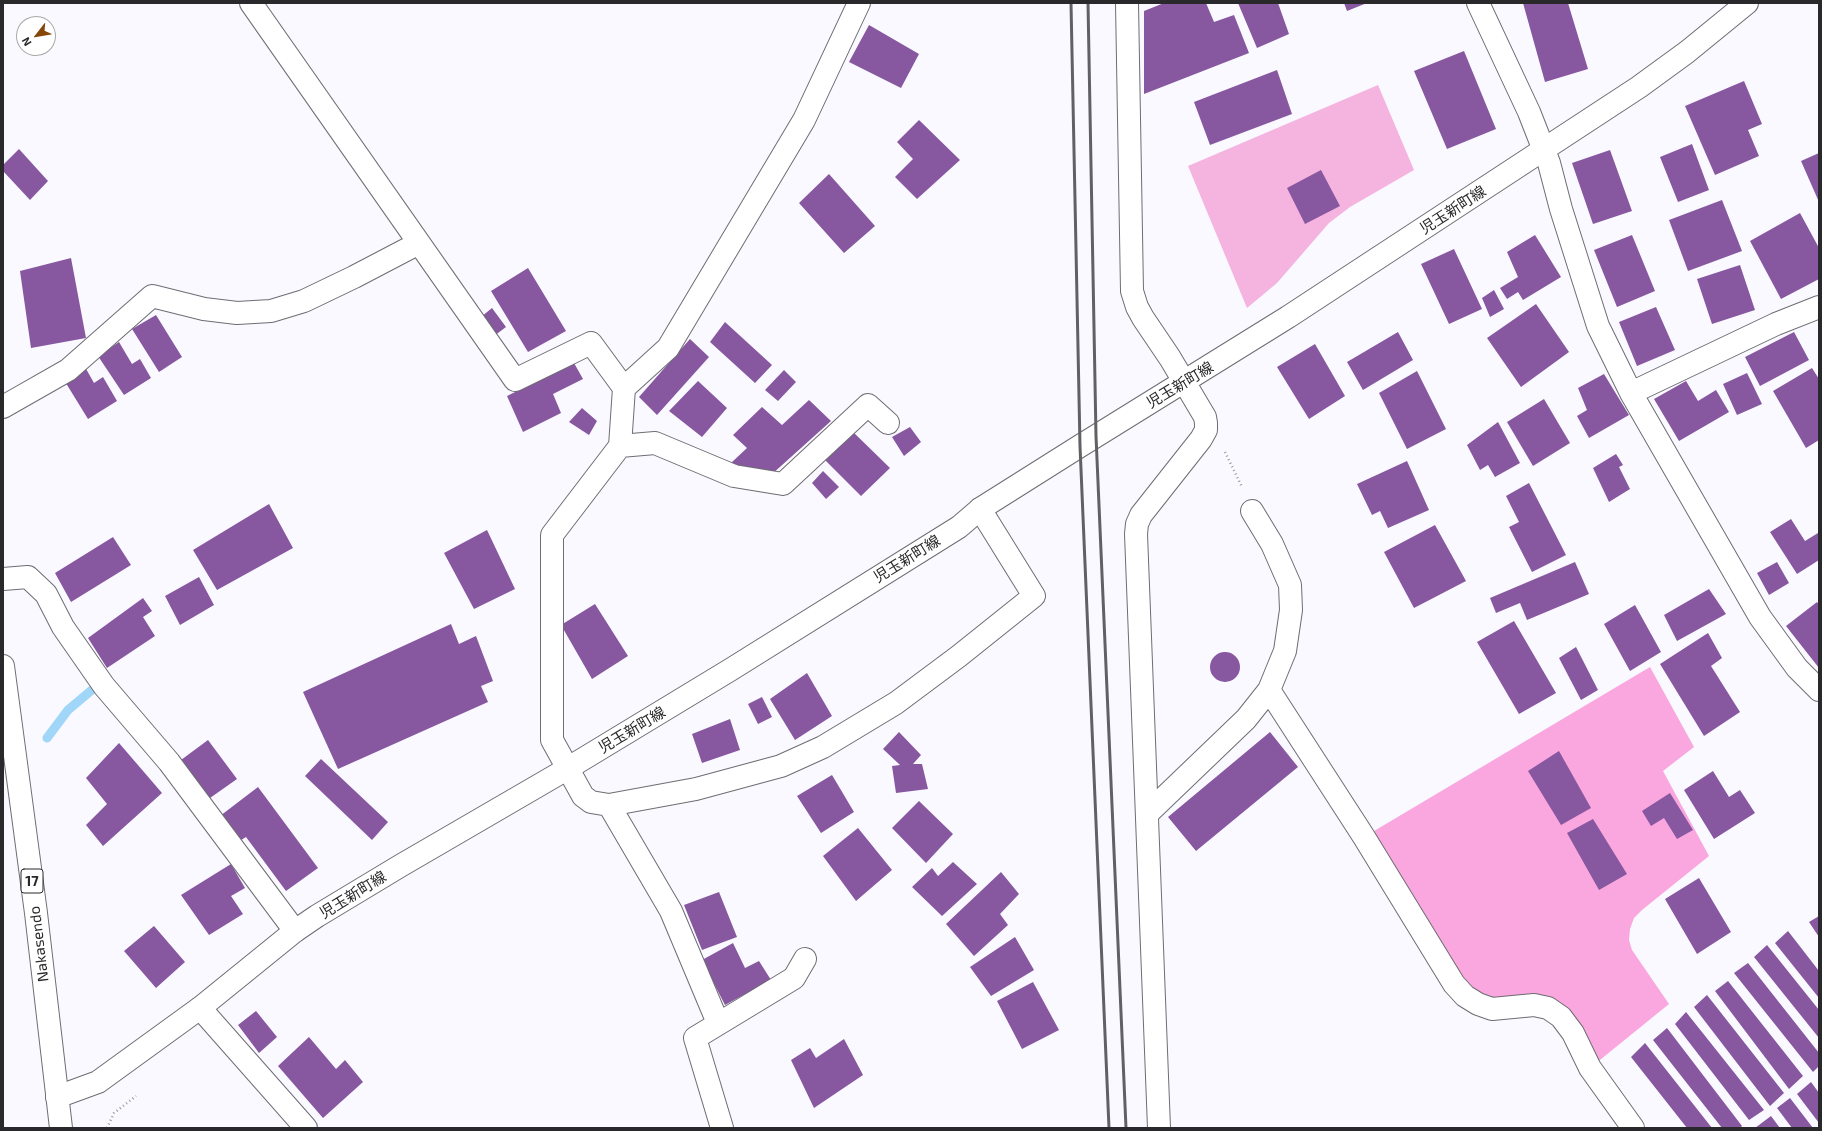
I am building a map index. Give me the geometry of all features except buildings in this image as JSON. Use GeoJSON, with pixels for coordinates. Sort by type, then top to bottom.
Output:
{"type":"FeatureCollection","features":[{"type":"Feature","properties":{"kind":"main road"},"geometry":{"type":"LineString","coordinates":[[251,3],[515,380],[591,343],[624,388],[620,446],[552,535],[552,740],[583,796],[591,802],[609,805],[696,789],[780,766],[823,747],[896,703],[964,652],[1034,596],[980,509]]}},
{"type":"Feature","properties":{"kind":"main road"},"geometry":{"type":"LineString","coordinates":[[624,388],[668,348],[804,120],[859,3]]}},
{"type":"Feature","properties":{"kind":"main road"},"geometry":{"type":"LineString","coordinates":[[1128,3],[1132,291],[1137,307],[1143,318],[1205,417],[1206,423],[1204,434],[1141,515],[1137,524],[1159,1128]]}},
{"type":"Feature","properties":{"kind":"main road"},"geometry":{"type":"LineString","coordinates":[[1478,3],[1529,112],[1549,163],[1561,209],[1598,326],[1631,393],[1760,617],[1797,668],[1819,690]]}},
{"type":"Feature","properties":{"kind":"main road","name":"児玉新町線"},"geometry":{"type":"LineString","coordinates":[[57,1097],[98,1082],[200,1008],[295,931],[400,866],[567,769],[784,636],[959,527],[980,509],[1183,381],[1210,367],[1288,318],[1544,151],[1659,73],[1747,3]]}},
{"type":"Feature","properties":{"kind":"main road"},"geometry":{"type":"LineString","coordinates":[[3,407],[68,370],[152,296],[204,309],[237,313],[271,311],[311,298],[419,243]]}},
{"type":"Feature","properties":{"kind":"main road"},"geometry":{"type":"LineString","coordinates":[[1631,393],[1776,324],[1819,307]]}},
{"type":"Feature","properties":{"kind":"main road"},"geometry":{"type":"LineString","coordinates":[[620,446],[655,443],[734,476],[783,484],[868,405],[888,423]]}},
{"type":"Feature","properties":{"kind":"main road"},"geometry":{"type":"LineString","coordinates":[[1147,814],[1246,719],[1269,690],[1285,651],[1291,610],[1290,585],[1272,544],[1252,511]]}},
{"type":"Feature","properties":{"kind":"main road"},"geometry":{"type":"LineString","coordinates":[[3,579],[28,577],[46,594],[63,627],[104,686],[170,762],[295,931]]}},
{"type":"Feature","properties":{"kind":"main road","name":"Nakasendo"},"geometry":{"type":"LineString","coordinates":[[3,666],[36,913],[61,1128]]}},
{"type":"Feature","properties":{"kind":"main road"},"geometry":{"type":"LineString","coordinates":[[1269,690],[1360,831],[1454,984],[1465,996],[1478,1004],[1492,1009],[1534,1004],[1548,1008],[1561,1017],[1573,1033],[1590,1068],[1633,1128]]}},
{"type":"Feature","properties":{"kind":"main road"},"geometry":{"type":"LineString","coordinates":[[609,805],[671,912],[718,1024]]}},
{"type":"Feature","properties":{"kind":"main road"},"geometry":{"type":"LineString","coordinates":[[722,1128],[695,1038],[794,978],[805,959]]}},
{"type":"Feature","properties":{"kind":"main road"},"geometry":{"type":"LineString","coordinates":[[200,1008],[306,1128]]}},
{"type":"Feature","properties":{"kind":"path"},"geometry":{"type":"LineString","coordinates":[[1205,417],[1234,468],[1252,511]]}},
{"type":"Feature","properties":{"kind":"path"},"geometry":{"type":"LineString","coordinates":[[107,1128],[114,1113],[136,1096]]}},
{"type":"Feature","properties":{"kind":"shaded area"},"geometry":{"type":"Polygon","coordinates":[[[1378,85],[1414,170],[1350,207],[1329,223],[1277,283],[1247,308],[1188,166],[1378,85]]]}},
{"type":"Feature","properties":{"kind":"shaded area"},"geometry":{"type":"Polygon","coordinates":[[[1650,667],[1694,747],[1663,771],[1709,856],[1642,910],[1634,918],[1630,929],[1629,940],[1632,950],[1669,1004],[1590,1068],[1561,1017],[1478,1004],[1364,837],[1650,667]]]}},
{"type":"Feature","properties":{"kind":"waterway"},"geometry":{"type":"LineString","coordinates":[[47,738],[68,710],[93,689]]}},
{"type":"Feature","properties":{"kind":"railway"},"geometry":{"type":"LineString","coordinates":[[1071,3],[1080,446],[1109,1128]]}},
{"type":"Feature","properties":{"kind":"railway"},"geometry":{"type":"LineString","coordinates":[[1088,3],[1096,436],[1126,1128]]}}]}
